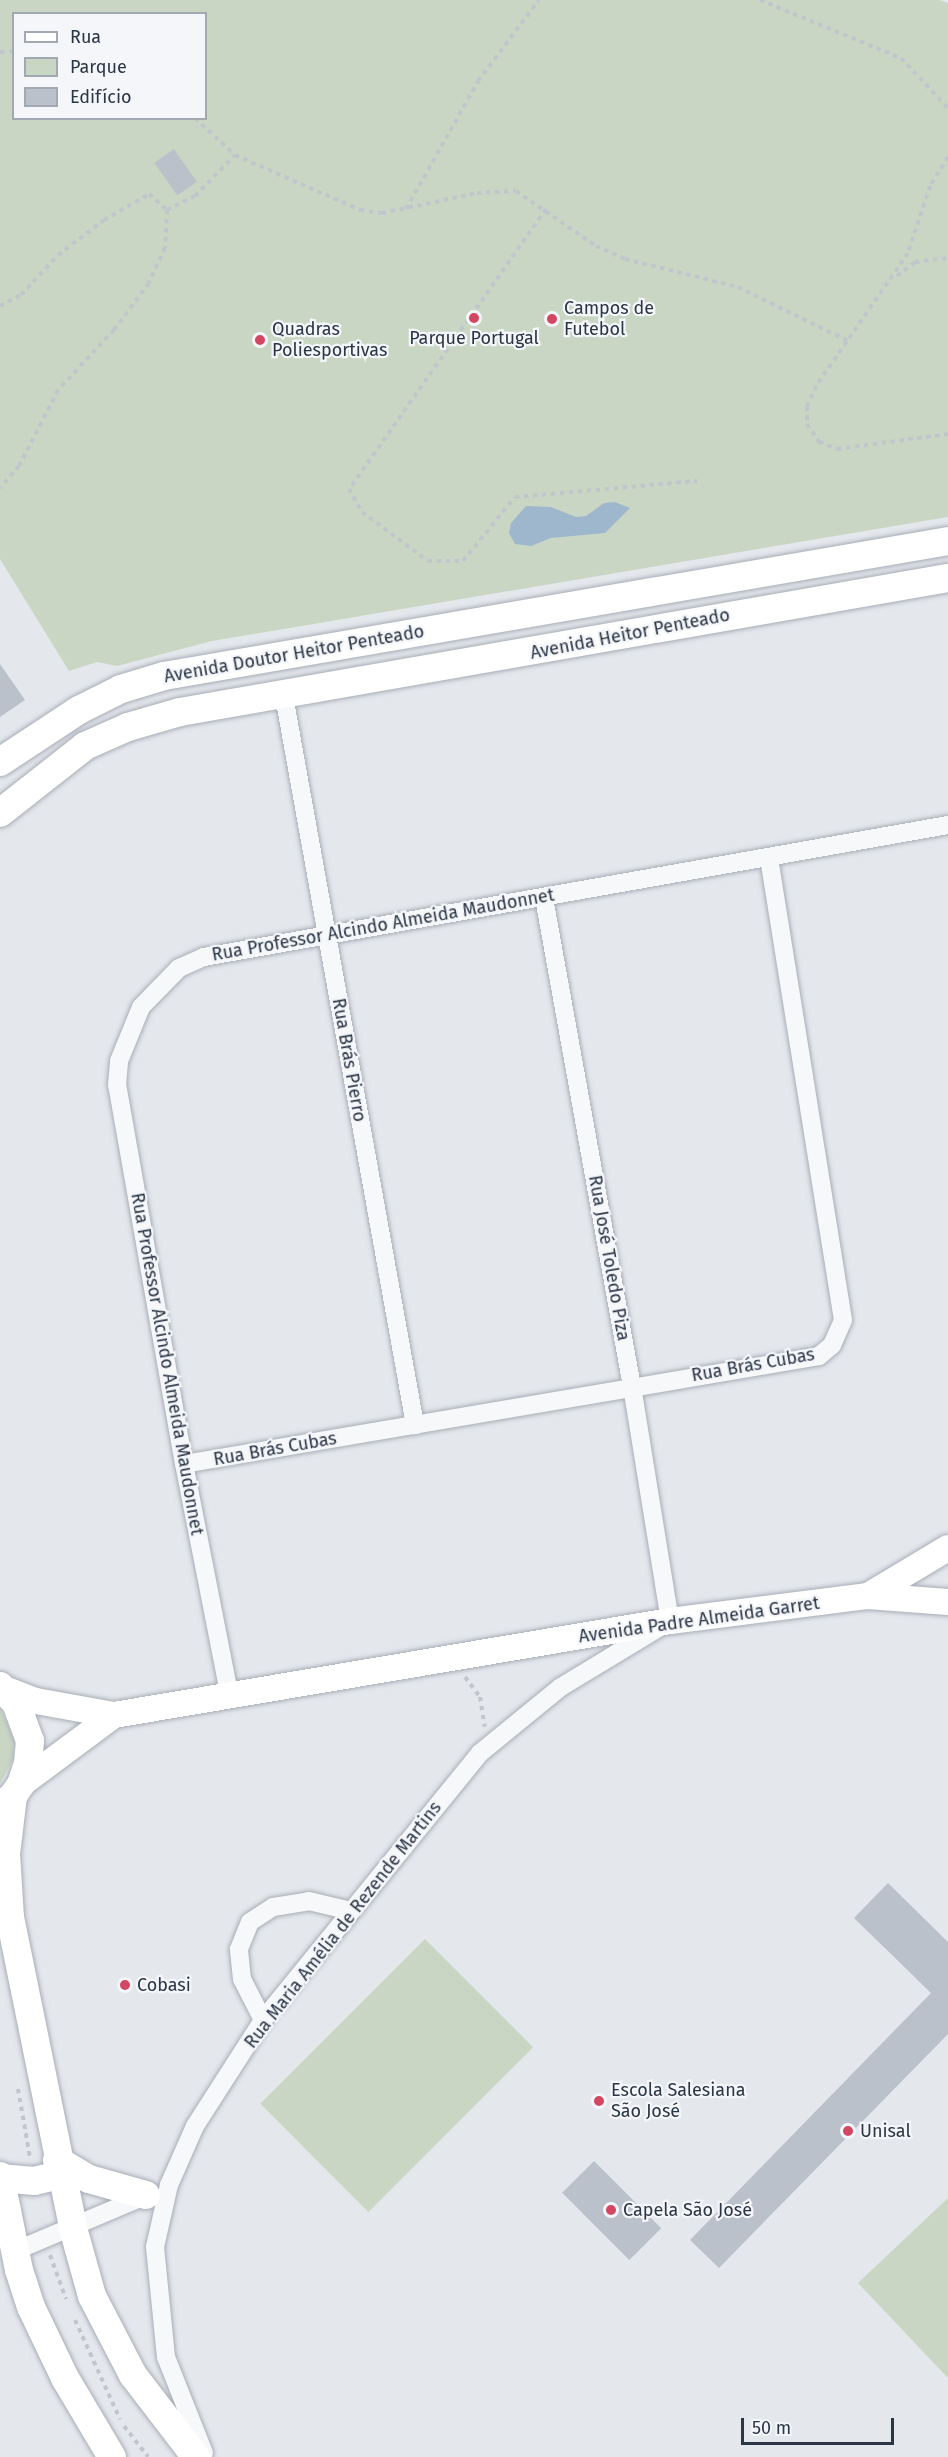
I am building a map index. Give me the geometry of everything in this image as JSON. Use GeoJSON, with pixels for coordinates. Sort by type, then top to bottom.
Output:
{"type":"FeatureCollection","features":[{"type":"Feature","properties":{"kind":"main road","name":"Avenida Heitor Penteado"},"geometry":{"type":"LineString","coordinates":[[608,599],[948,541]]}},
{"type":"Feature","properties":{"kind":"main road","name":"Avenida Heitor Penteado"},"geometry":{"type":"LineString","coordinates":[[313,690],[948,578]]}},
{"type":"Feature","properties":{"kind":"main road","name":"Avenida Doutor Heitor Penteado"},"geometry":{"type":"LineString","coordinates":[[0,762],[79,710],[122,689],[164,676],[608,599]]}},
{"type":"Feature","properties":{"kind":"main road","name":"Avenida Doutor Heitor Penteado"},"geometry":{"type":"LineString","coordinates":[[0,813],[85,746],[128,727],[180,712],[313,690]]}},
{"type":"Feature","properties":{"kind":"main road"},"geometry":{"type":"LineString","coordinates":[[2,1687],[25,1720],[30,1741],[28,1763],[11,1796],[6,1854],[10,1917],[73,2228],[92,2296],[133,2375],[196,2457]]}},
{"type":"Feature","properties":{"kind":"main road"},"geometry":{"type":"LineString","coordinates":[[59,2167],[34,2181],[0,2177],[15,2251],[31,2307],[46,2343],[112,2457]]}},
{"type":"Feature","properties":{"kind":"main road"},"geometry":{"type":"LineString","coordinates":[[59,2167],[89,2179],[158,2190]]}},
{"type":"Feature","properties":{"kind":"street","name":"Rua Brás Pierro"},"geometry":{"type":"LineString","coordinates":[[284,696],[415,1425]]}},
{"type":"Feature","properties":{"kind":"street","name":"Rua Professor Alcindo Almeida Maudonnet"},"geometry":{"type":"LineString","coordinates":[[230,1698],[184,1464],[117,1085],[119,1061],[141,1007],[179,968],[204,957],[326,934],[769,859],[948,825]]}},
{"type":"Feature","properties":{"kind":"street","name":"Rua Brás Cubas"},"geometry":{"type":"LineString","coordinates":[[184,1464],[819,1356],[832,1346],[843,1320],[769,859]]}},
{"type":"Feature","properties":{"kind":"street","name":"Rua José Toledo Piza"},"geometry":{"type":"LineString","coordinates":[[544,897],[632,1386],[670,1621]]}},
{"type":"Feature","properties":{"kind":"street"},"geometry":{"type":"LineString","coordinates":[[868,1596],[948,1548]]}},
{"type":"Feature","properties":{"kind":"street","name":"Avenida Padre Almeida Garret"},"geometry":{"type":"LineString","coordinates":[[11,1796],[114,1715],[230,1698],[670,1621],[868,1596],[948,1602]]}},
{"type":"Feature","properties":{"kind":"street","name":"Rua Maria Amélia de Rezende Martins"},"geometry":{"type":"LineString","coordinates":[[206,2457],[166,2357],[155,2247],[158,2190],[195,2126],[263,2020],[488,1745],[561,1687],[670,1621]]}},
{"type":"Feature","properties":{"kind":"street"},"geometry":{"type":"LineString","coordinates":[[2,1687],[36,1701],[114,1715]]}},
{"type":"Feature","properties":{"kind":"street"},"geometry":{"type":"LineString","coordinates":[[263,2020],[242,1979],[239,1949],[250,1922],[273,1906],[309,1901],[351,1911]]}},
{"type":"Feature","properties":{"kind":"street"},"geometry":{"type":"LineString","coordinates":[[15,2251],[158,2190]]}},
{"type":"Feature","properties":{"kind":"path"},"geometry":{"type":"LineString","coordinates":[[405,209],[478,81],[539,0]]}},
{"type":"Feature","properties":{"kind":"path"},"geometry":{"type":"LineString","coordinates":[[760,0],[901,58],[948,108]]}},
{"type":"Feature","properties":{"kind":"path"},"geometry":{"type":"LineString","coordinates":[[197,120],[235,155],[360,210],[382,213],[507,189],[530,197],[596,246],[625,260],[738,286],[848,341]]}},
{"type":"Feature","properties":{"kind":"path"},"geometry":{"type":"LineString","coordinates":[[167,210],[195,196],[235,155]]}},
{"type":"Feature","properties":{"kind":"path"},"geometry":{"type":"LineString","coordinates":[[948,157],[930,186],[908,253],[894,278],[816,386],[807,406],[807,424],[819,442],[837,449],[948,434]]}},
{"type":"Feature","properties":{"kind":"path"},"geometry":{"type":"LineString","coordinates":[[0,306],[21,295],[58,255],[104,220],[149,194],[167,210]]}},
{"type":"Feature","properties":{"kind":"path"},"geometry":{"type":"LineString","coordinates":[[546,209],[349,489],[362,512],[428,561],[463,561],[515,497],[697,481]]}},
{"type":"Feature","properties":{"kind":"path"},"geometry":{"type":"LineString","coordinates":[[0,488],[20,466],[58,390],[114,330],[149,283],[165,248],[167,210]]}},
{"type":"Feature","properties":{"kind":"path"},"geometry":{"type":"LineString","coordinates":[[894,278],[915,262],[948,258]]}},
{"type":"Feature","properties":{"kind":"path"},"geometry":{"type":"LineString","coordinates":[[450,1659],[480,1698],[488,1745]]}},
{"type":"Feature","properties":{"kind":"green space","name":"Parque Portugal"},"geometry":{"type":"Polygon","coordinates":[[[0,0],[939,0],[948,3],[948,517],[212,641],[117,666],[97,662],[69,671],[0,559],[0,0]]]}},
{"type":"Feature","properties":{"kind":"green space"},"geometry":{"type":"Polygon","coordinates":[[[0,1708],[14,1739],[13,1759],[0,1784],[0,1708]]]}},
{"type":"Feature","properties":{"kind":"green space"},"geometry":{"type":"Polygon","coordinates":[[[425,1939],[533,2047],[368,2212],[260,2104],[425,1939]]]}},
{"type":"Feature","properties":{"kind":"green space"},"geometry":{"type":"Polygon","coordinates":[[[948,2198],[948,2378],[858,2283],[948,2198]]]}},
{"type":"Feature","properties":{"kind":"water"},"geometry":{"type":"Polygon","coordinates":[[[615,502],[630,508],[605,533],[551,538],[531,546],[515,544],[509,533],[511,523],[526,506],[551,507],[576,517],[586,516],[604,503],[615,502]]]}},
{"type":"Feature","properties":{"kind":"building"},"geometry":{"type":"Polygon","coordinates":[[[174,149],[197,182],[177,196],[154,163],[174,149]]]}},
{"type":"Feature","properties":{"kind":"building"},"geometry":{"type":"Polygon","coordinates":[[[0,664],[25,700],[0,717],[0,664]]]}},
{"type":"Feature","properties":{"kind":"building","name":"Escola Salesiana São José"},"geometry":{"type":"Polygon","coordinates":[[[888,1883],[948,1942],[948,2034],[719,2268],[690,2240],[931,1993],[854,1918],[888,1883]]]}},
{"type":"Feature","properties":{"kind":"building","name":"Capela São José"},"geometry":{"type":"Polygon","coordinates":[[[594,2161],[661,2228],[629,2260],[562,2193],[594,2161]]]}},
{"type":"Feature","properties":{"kind":"place","name":"Parque Portugal"},"geometry":{"type":"Point","coordinates":[474,318]}},
{"type":"Feature","properties":{"kind":"place","name":"Campos de Futebol"},"geometry":{"type":"Point","coordinates":[552,319]}},
{"type":"Feature","properties":{"kind":"place","name":"Quadras Poliesportivas"},"geometry":{"type":"Point","coordinates":[260,340]}},
{"type":"Feature","properties":{"kind":"place","name":"Cobasi"},"geometry":{"type":"Point","coordinates":[125,1985]}},
{"type":"Feature","properties":{"kind":"place","name":"Escola Salesiana São José"},"geometry":{"type":"Point","coordinates":[599,2101]}},
{"type":"Feature","properties":{"kind":"place","name":"Unisal"},"geometry":{"type":"Point","coordinates":[848,2131]}},
{"type":"Feature","properties":{"kind":"place","name":"Capela São José"},"geometry":{"type":"Point","coordinates":[611,2210]}}]}
